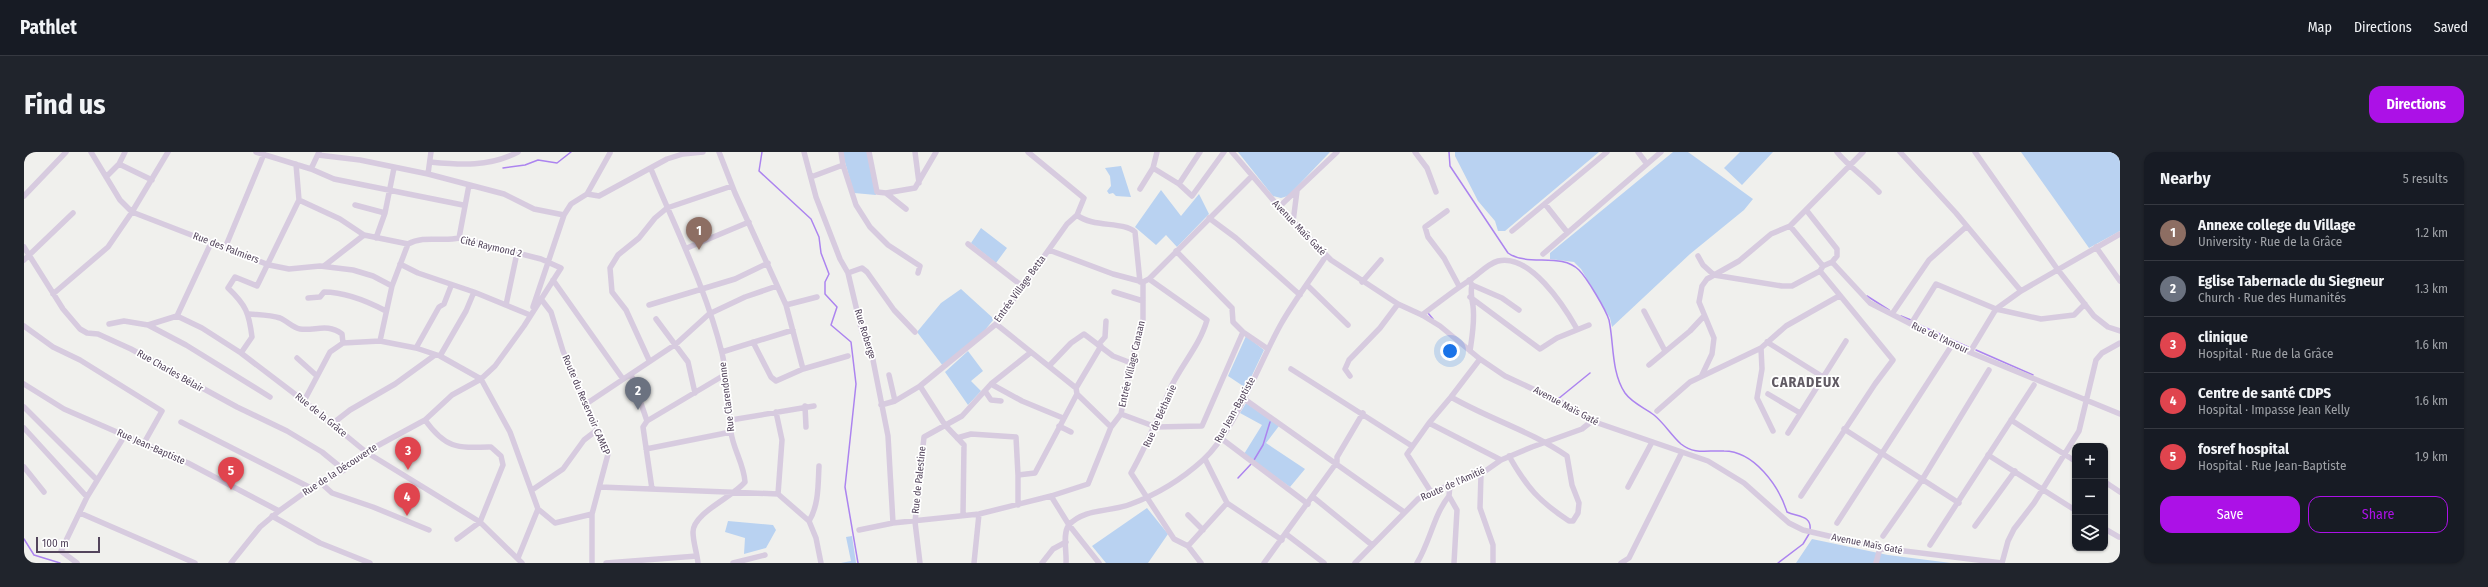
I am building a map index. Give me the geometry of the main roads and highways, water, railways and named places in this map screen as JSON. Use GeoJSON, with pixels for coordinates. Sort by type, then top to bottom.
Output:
{"type":"FeatureCollection","features":[{"type":"Feature","properties":{"kind":"waterway"},"geometry":{"type":"LineString","coordinates":[[503,168],[525,165],[538,160],[557,163],[571,152]]}},
{"type":"Feature","properties":{"kind":"waterway"},"geometry":{"type":"LineString","coordinates":[[762,152],[759,171],[811,219],[819,237],[821,253],[829,274],[825,282],[825,294],[837,307],[831,325],[851,342],[856,384],[845,487],[858,563]]}},
{"type":"Feature","properties":{"kind":"waterway"},"geometry":{"type":"LineString","coordinates":[[1449,152],[1450,166],[1508,253],[1525,259],[1554,260],[1563,262],[1572,265],[1582,274],[1600,302],[1609,320],[1617,376],[1620,385],[1628,397],[1654,415],[1681,444],[1691,450],[1724,451],[1735,453],[1755,463],[1771,481],[1787,512],[1806,519],[1809,522],[1810,530]]}},
{"type":"Feature","properties":{"kind":"waterway"},"geometry":{"type":"LineString","coordinates":[[1867,296],[1889,310]]}},
{"type":"Feature","properties":{"kind":"waterway"},"geometry":{"type":"LineString","coordinates":[[1428,313],[1433,319]]}},
{"type":"Feature","properties":{"kind":"waterway"},"geometry":{"type":"LineString","coordinates":[[1901,316],[1911,320]]}},
{"type":"Feature","properties":{"kind":"waterway"},"geometry":{"type":"LineString","coordinates":[[1915,323],[1944,336]]}},
{"type":"Feature","properties":{"kind":"waterway"},"geometry":{"type":"LineString","coordinates":[[1950,339],[1968,347]]}},
{"type":"Feature","properties":{"kind":"waterway"},"geometry":{"type":"LineString","coordinates":[[1976,350],[2033,375]]}},
{"type":"Feature","properties":{"kind":"waterway"},"geometry":{"type":"LineString","coordinates":[[1558,399],[1590,373]]}},
{"type":"Feature","properties":{"kind":"waterway"},"geometry":{"type":"LineString","coordinates":[[1254,460],[1263,445],[1270,422]]}},
{"type":"Feature","properties":{"kind":"waterway"},"geometry":{"type":"LineString","coordinates":[[1238,478],[1252,463]]}},
{"type":"Feature","properties":{"kind":"waterway"},"geometry":{"type":"LineString","coordinates":[[1778,563],[1803,544],[1809,534]]}},
{"type":"Feature","properties":{"kind":"waterway"},"geometry":{"type":"LineString","coordinates":[[24,539],[34,555],[60,563]]}},
{"type":"Feature","properties":{"kind":"place","name":"Annexe college du Village"},"geometry":{"type":"Point","coordinates":[699,250]}},
{"type":"Feature","properties":{"kind":"place","name":"Eglise Tabernacle du Siegneur"},"geometry":{"type":"Point","coordinates":[638,410]}},
{"type":"Feature","properties":{"kind":"place","name":"clinique"},"geometry":{"type":"Point","coordinates":[408,470]}},
{"type":"Feature","properties":{"kind":"place","name":"fosref hospital"},"geometry":{"type":"Point","coordinates":[231,490]}},
{"type":"Feature","properties":{"kind":"place","name":"Centre de santé CDPS"},"geometry":{"type":"Point","coordinates":[407,516]}},
{"type":"Feature","properties":{"kind":"district","name":"CARADEUX"},"geometry":{"type":"Point","coordinates":[1806,382]}}]}
